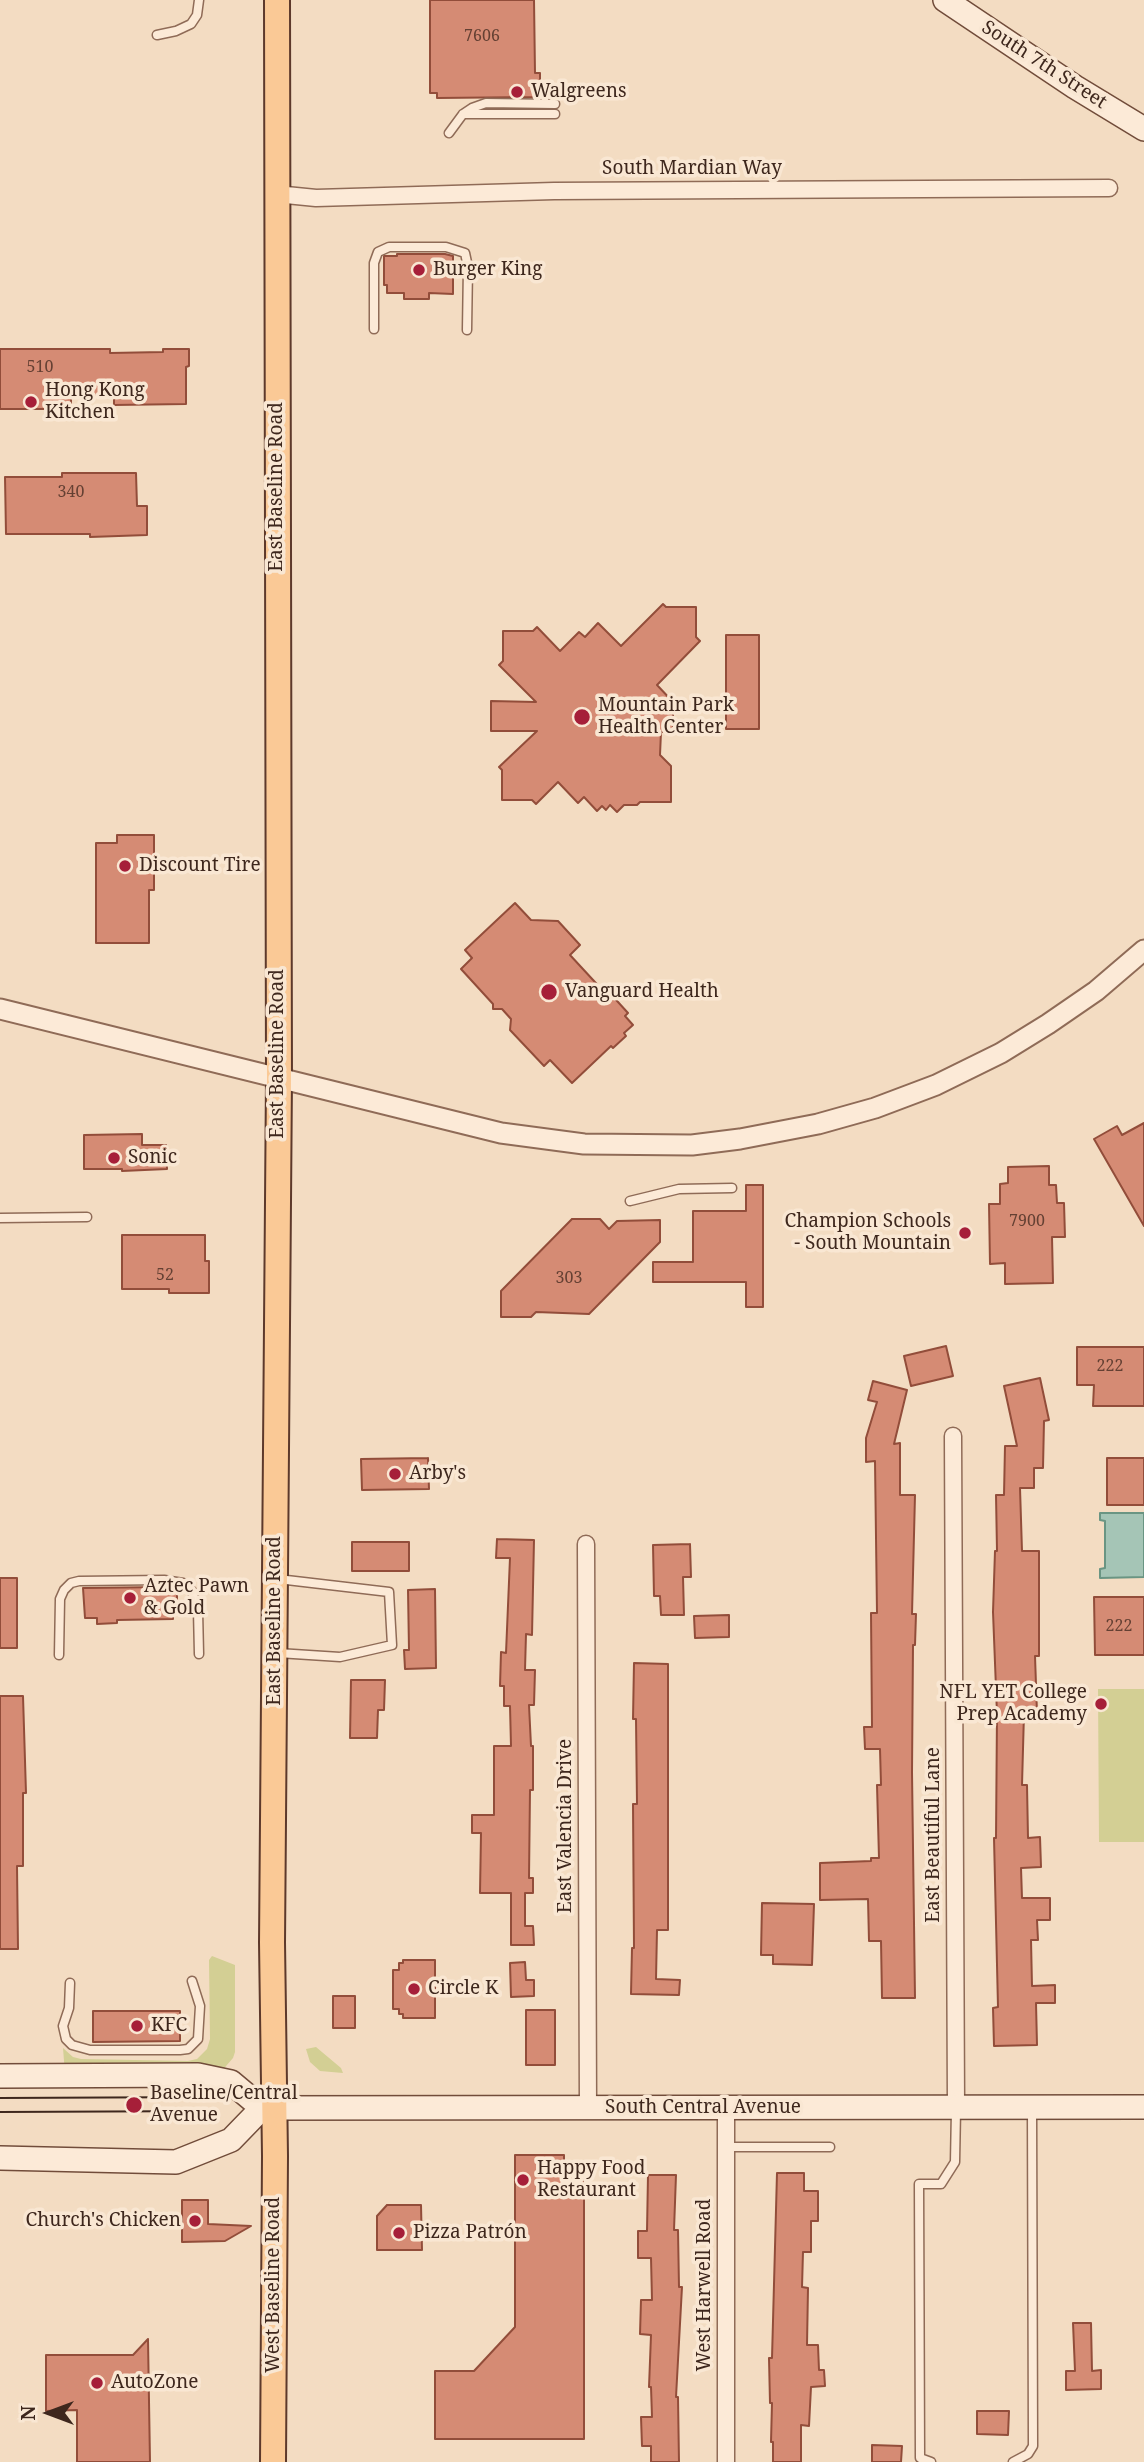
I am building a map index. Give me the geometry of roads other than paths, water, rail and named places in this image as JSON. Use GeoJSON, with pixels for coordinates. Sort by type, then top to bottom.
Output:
{"type":"FeatureCollection","features":[{"type":"Feature","properties":{"kind":"main road","name":"East Baseline Road"},"geometry":{"type":"LineString","coordinates":[[268,2108],[272,1942],[279,1078],[277,0]]}},
{"type":"Feature","properties":{"kind":"main road","name":"South 7th Street"},"geometry":{"type":"LineString","coordinates":[[945,0],[1144,129]]}},
{"type":"Feature","properties":{"kind":"main road"},"geometry":{"type":"LineString","coordinates":[[0,2076],[198,2076],[231,2082],[268,2108],[231,2140],[176,2162],[0,2158]]}},
{"type":"Feature","properties":{"kind":"main road","name":"South Central Avenue"},"geometry":{"type":"LineString","coordinates":[[268,2108],[1144,2106]]}},
{"type":"Feature","properties":{"kind":"main road","name":"West Baseline Road"},"geometry":{"type":"LineString","coordinates":[[268,2108],[273,2462]]}},
{"type":"Feature","properties":{"kind":"street","name":"South Mardian Way"},"geometry":{"type":"LineString","coordinates":[[276,194],[316,198],[554,191],[1109,188]]}},
{"type":"Feature","properties":{"kind":"street"},"geometry":{"type":"LineString","coordinates":[[0,1009],[501,1133],[563,1143],[660,1146],[740,1139],[818,1124],[875,1108],[956,1076],[1009,1048],[1065,1013],[1096,991],[1144,950]]}},
{"type":"Feature","properties":{"kind":"street","name":"East Beautiful Lane"},"geometry":{"type":"LineString","coordinates":[[953,1436],[956,2107]]}},
{"type":"Feature","properties":{"kind":"street","name":"East Valencia Drive"},"geometry":{"type":"LineString","coordinates":[[586,1544],[588,2108]]}},
{"type":"Feature","properties":{"kind":"street","name":"West Harwell Road"},"geometry":{"type":"LineString","coordinates":[[726,2108],[726,2462]]}},
{"type":"Feature","properties":{"kind":"lane"},"geometry":{"type":"LineString","coordinates":[[157,35],[191,24],[197,15],[199,0]]}},
{"type":"Feature","properties":{"kind":"lane"},"geometry":{"type":"LineString","coordinates":[[449,133],[463,114],[486,103],[555,109]]}},
{"type":"Feature","properties":{"kind":"lane"},"geometry":{"type":"LineString","coordinates":[[374,329],[374,263],[378,252],[389,247],[446,247],[465,253],[468,267],[467,330]]}},
{"type":"Feature","properties":{"kind":"lane"},"geometry":{"type":"LineString","coordinates":[[630,1201],[679,1189],[732,1188]]}},
{"type":"Feature","properties":{"kind":"lane"},"geometry":{"type":"LineString","coordinates":[[0,1218],[87,1217]]}},
{"type":"Feature","properties":{"kind":"lane"},"geometry":{"type":"LineString","coordinates":[[274,1653],[340,1657],[392,1645],[389,1592],[275,1578]]}},
{"type":"Feature","properties":{"kind":"lane"},"geometry":{"type":"LineString","coordinates":[[59,1655],[60,1599],[71,1584],[79,1581],[164,1580],[183,1583],[192,1591],[198,1610],[199,1654]]}},
{"type":"Feature","properties":{"kind":"lane"},"geometry":{"type":"LineString","coordinates":[[70,1983],[69,2008],[63,2026],[66,2039],[72,2045],[90,2050],[180,2050],[188,2049],[198,2039],[200,2007],[192,1981]]}},
{"type":"Feature","properties":{"kind":"lane"},"geometry":{"type":"LineString","coordinates":[[931,2462],[920,2458],[919,2185],[941,2184],[955,2162],[956,2107]]}},
{"type":"Feature","properties":{"kind":"lane"},"geometry":{"type":"LineString","coordinates":[[1013,2462],[1028,2454],[1034,2446],[1032,2107]]}},
{"type":"Feature","properties":{"kind":"lane"},"geometry":{"type":"LineString","coordinates":[[726,2147],[830,2147]]}},
{"type":"Feature","properties":{"kind":"tram line"},"geometry":{"type":"LineString","coordinates":[[0,2098],[216,2097]]}},
{"type":"Feature","properties":{"kind":"tram line"},"geometry":{"type":"LineString","coordinates":[[0,2112],[216,2111]]}},
{"type":"Feature","properties":{"kind":"place","name":"Walgreens"},"geometry":{"type":"Point","coordinates":[517,92]}},
{"type":"Feature","properties":{"kind":"place","name":"Burger King"},"geometry":{"type":"Point","coordinates":[419,270]}},
{"type":"Feature","properties":{"kind":"place","name":"Hong Kong Kitchen"},"geometry":{"type":"Point","coordinates":[31,402]}},
{"type":"Feature","properties":{"kind":"place","name":"Mountain Park Health Center"},"geometry":{"type":"Point","coordinates":[582,717]}},
{"type":"Feature","properties":{"kind":"place","name":"Discount Tire"},"geometry":{"type":"Point","coordinates":[125,866]}},
{"type":"Feature","properties":{"kind":"place","name":"Vanguard Health"},"geometry":{"type":"Point","coordinates":[549,992]}},
{"type":"Feature","properties":{"kind":"place","name":"Sonic"},"geometry":{"type":"Point","coordinates":[114,1158]}},
{"type":"Feature","properties":{"kind":"place","name":"Champion Schools - South Mountain"},"geometry":{"type":"Point","coordinates":[965,1233]}},
{"type":"Feature","properties":{"kind":"place","name":"Arby's"},"geometry":{"type":"Point","coordinates":[395,1474]}},
{"type":"Feature","properties":{"kind":"place","name":"Aztec Pawn & Gold"},"geometry":{"type":"Point","coordinates":[130,1598]}},
{"type":"Feature","properties":{"kind":"place","name":"NFL YET College Prep Academy"},"geometry":{"type":"Point","coordinates":[1101,1704]}},
{"type":"Feature","properties":{"kind":"place","name":"Circle K"},"geometry":{"type":"Point","coordinates":[414,1989]}},
{"type":"Feature","properties":{"kind":"place","name":"KFC"},"geometry":{"type":"Point","coordinates":[137,2026]}},
{"type":"Feature","properties":{"kind":"place","name":"Baseline/Central Avenue"},"geometry":{"type":"Point","coordinates":[134,2105]}},
{"type":"Feature","properties":{"kind":"place","name":"Happy Food Restaurant"},"geometry":{"type":"Point","coordinates":[523,2180]}},
{"type":"Feature","properties":{"kind":"place","name":"Church's Chicken"},"geometry":{"type":"Point","coordinates":[195,2221]}},
{"type":"Feature","properties":{"kind":"place","name":"Pizza Patrón"},"geometry":{"type":"Point","coordinates":[399,2233]}},
{"type":"Feature","properties":{"kind":"place","name":"AutoZone"},"geometry":{"type":"Point","coordinates":[97,2383]}}]}
